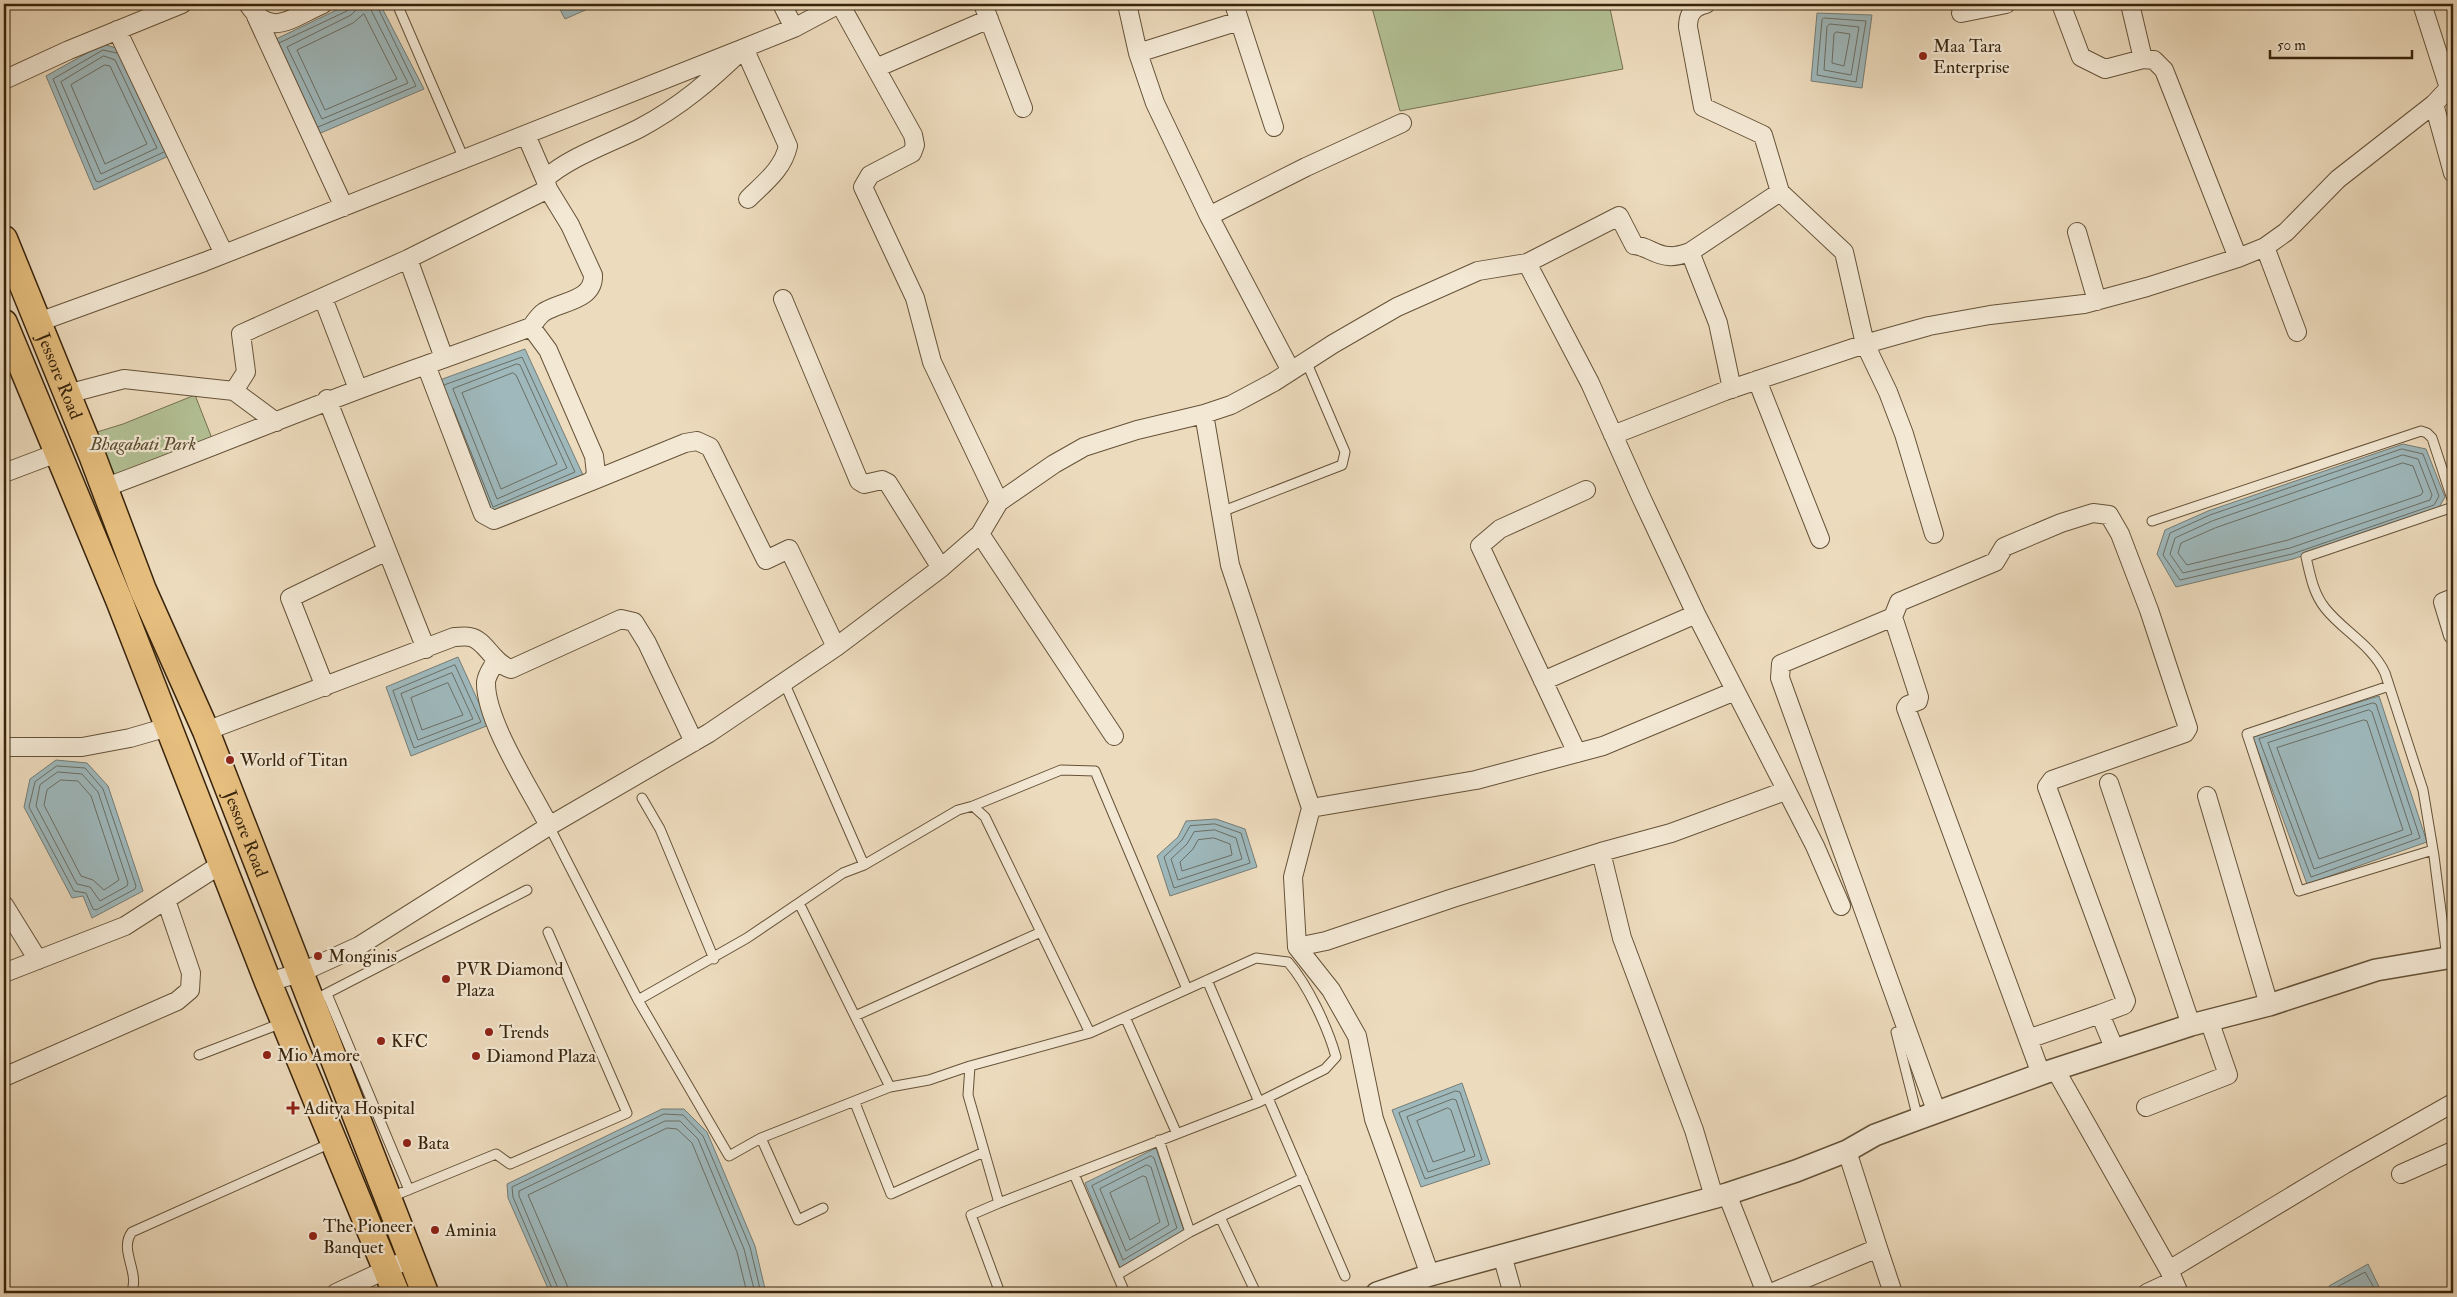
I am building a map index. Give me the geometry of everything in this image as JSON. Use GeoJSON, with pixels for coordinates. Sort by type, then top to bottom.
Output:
{"type":"FeatureCollection","features":[{"type":"Feature","properties":{"kind":"main road","name":"Jessore Road"},"geometry":{"type":"LineString","coordinates":[[4,239],[36,323],[67,394],[143,590],[206,732],[300,973],[319,998],[398,1194],[412,1258],[425,1293]]}},
{"type":"Feature","properties":{"kind":"main road"},"geometry":{"type":"LineString","coordinates":[[4,278],[120,571],[119,600]]}},
{"type":"Feature","properties":{"kind":"main road","name":"Jessore Road"},"geometry":{"type":"LineString","coordinates":[[4,323],[119,600],[268,982],[396,1293]]}},
{"type":"Feature","properties":{"kind":"main road"},"geometry":{"type":"LineString","coordinates":[[120,571],[143,590]]}},
{"type":"Feature","properties":{"kind":"street"},"geometry":{"type":"LineString","coordinates":[[4,80],[117,30],[182,4]]}},
{"type":"Feature","properties":{"kind":"street"},"geometry":{"type":"LineString","coordinates":[[252,10],[265,23],[276,24],[323,4]]}},
{"type":"Feature","properties":{"kind":"street"},"geometry":{"type":"LineString","coordinates":[[782,4],[794,28]]}},
{"type":"Feature","properties":{"kind":"street"},"geometry":{"type":"LineString","coordinates":[[36,323],[224,254],[744,48],[794,28],[840,4],[913,135],[915,144],[912,152],[870,175],[863,187],[915,298],[932,362],[999,502]]}},
{"type":"Feature","properties":{"kind":"street"},"geometry":{"type":"LineString","coordinates":[[1127,4],[1138,53],[1154,103],[1210,216],[1298,366]]}},
{"type":"Feature","properties":{"kind":"street"},"geometry":{"type":"LineString","coordinates":[[1234,4],[1274,127]]}},
{"type":"Feature","properties":{"kind":"street"},"geometry":{"type":"LineString","coordinates":[[1706,4],[1693,10],[1688,17],[1688,27],[1703,107],[1763,135],[1780,192],[1844,252],[1866,344],[1888,392],[1904,434],[1934,534]]}},
{"type":"Feature","properties":{"kind":"street"},"geometry":{"type":"LineString","coordinates":[[1961,13],[2006,4]]}},
{"type":"Feature","properties":{"kind":"street"},"geometry":{"type":"LineString","coordinates":[[2061,4],[2080,57],[2105,69],[2142,58],[2154,60],[2164,70],[2238,258]]}},
{"type":"Feature","properties":{"kind":"street"},"geometry":{"type":"LineString","coordinates":[[2130,4],[2142,58]]}},
{"type":"Feature","properties":{"kind":"street"},"geometry":{"type":"LineString","coordinates":[[1613,435],[1757,380],[1866,344],[1929,326],[2097,301],[2238,258],[2265,247],[2286,232],[2338,179],[2451,89],[2422,4]]}},
{"type":"Feature","properties":{"kind":"street"},"geometry":{"type":"LineString","coordinates":[[252,10],[344,206]]}},
{"type":"Feature","properties":{"kind":"street"},"geometry":{"type":"LineString","coordinates":[[876,68],[986,11],[1023,108]]}},
{"type":"Feature","properties":{"kind":"street"},"geometry":{"type":"LineString","coordinates":[[1138,53],[1239,21]]}},
{"type":"Feature","properties":{"kind":"street"},"geometry":{"type":"LineString","coordinates":[[117,30],[224,254]]}},
{"type":"Feature","properties":{"kind":"street"},"geometry":{"type":"LineString","coordinates":[[234,391],[246,372],[241,334],[408,259],[546,184],[558,169],[642,127],[687,100],[744,48]]}},
{"type":"Feature","properties":{"kind":"street"},"geometry":{"type":"LineString","coordinates":[[744,48],[788,146],[785,157],[775,172],[748,198]]}},
{"type":"Feature","properties":{"kind":"street"},"geometry":{"type":"LineString","coordinates":[[2434,104],[2453,173]]}},
{"type":"Feature","properties":{"kind":"street"},"geometry":{"type":"LineString","coordinates":[[1210,216],[1306,167],[1402,123]]}},
{"type":"Feature","properties":{"kind":"street"},"geometry":{"type":"LineString","coordinates":[[104,488],[276,422],[327,400],[531,327],[543,312],[569,303],[590,290],[593,283],[593,275],[570,225],[546,184],[526,134]]}},
{"type":"Feature","properties":{"kind":"street"},"geometry":{"type":"LineString","coordinates":[[268,982],[300,973],[351,950],[394,926],[549,826],[694,742],[836,648],[941,568],[980,534],[999,502],[1054,464],[1084,447],[1137,430],[1204,414],[1231,405],[1397,306],[1478,272],[1527,263],[1619,216],[1634,245],[1645,246],[1659,254],[1670,256],[1690,252],[1780,192]]}},
{"type":"Feature","properties":{"kind":"street"},"geometry":{"type":"LineString","coordinates":[[2077,232],[2097,301]]}},
{"type":"Feature","properties":{"kind":"street"},"geometry":{"type":"LineString","coordinates":[[2265,247],[2297,332]]}},
{"type":"Feature","properties":{"kind":"street"},"geometry":{"type":"LineString","coordinates":[[1690,252],[1718,324],[1732,389]]}},
{"type":"Feature","properties":{"kind":"street"},"geometry":{"type":"LineString","coordinates":[[408,259],[444,358]]}},
{"type":"Feature","properties":{"kind":"street"},"geometry":{"type":"LineString","coordinates":[[1527,263],[1590,383],[1696,614],[1735,691],[1747,710],[1785,791],[1814,846],[1841,906]]}},
{"type":"Feature","properties":{"kind":"street"},"geometry":{"type":"LineString","coordinates":[[323,298],[358,389]]}},
{"type":"Feature","properties":{"kind":"street"},"geometry":{"type":"LineString","coordinates":[[783,299],[859,481],[864,484],[882,480],[888,483],[941,568]]}},
{"type":"Feature","properties":{"kind":"street"},"geometry":{"type":"LineString","coordinates":[[531,327],[548,350],[594,456],[596,474],[592,481]]}},
{"type":"Feature","properties":{"kind":"street"},"geometry":{"type":"LineString","coordinates":[[426,365],[483,514],[494,520],[685,443],[697,441],[710,446],[766,560],[789,549],[836,648]]}},
{"type":"Feature","properties":{"kind":"street"},"geometry":{"type":"LineString","coordinates":[[67,394],[124,379],[234,391],[276,422]]}},
{"type":"Feature","properties":{"kind":"street"},"geometry":{"type":"LineString","coordinates":[[1757,380],[1820,539]]}},
{"type":"Feature","properties":{"kind":"street"},"geometry":{"type":"LineString","coordinates":[[327,400],[426,649]]}},
{"type":"Feature","properties":{"kind":"street"},"geometry":{"type":"LineString","coordinates":[[1204,414],[1230,565],[1311,808],[1293,878],[1297,947],[1331,990],[1357,1036],[1374,1119],[1430,1275]]}},
{"type":"Feature","properties":{"kind":"street"},"geometry":{"type":"LineString","coordinates":[[4,473],[57,452]]}},
{"type":"Feature","properties":{"kind":"street"},"geometry":{"type":"LineString","coordinates":[[1577,753],[1480,546],[1500,529],[1586,490]]}},
{"type":"Feature","properties":{"kind":"street"},"geometry":{"type":"LineString","coordinates":[[2028,1039],[2124,1005],[2126,1001],[2047,787],[2048,783],[2185,733],[2188,728],[2149,610],[2109,515],[2093,513],[2061,523],[2004,547],[1995,562],[1899,602],[1893,618],[1919,697],[1918,700],[1906,708],[2028,1039],[2173,1282]]}},
{"type":"Feature","properties":{"kind":"street"},"geometry":{"type":"LineString","coordinates":[[980,534],[1114,736]]}},
{"type":"Feature","properties":{"kind":"street"},"geometry":{"type":"LineString","coordinates":[[325,687],[290,598],[387,551]]}},
{"type":"Feature","properties":{"kind":"street"},"geometry":{"type":"LineString","coordinates":[[2453,598],[2443,602],[2453,636]]}},
{"type":"Feature","properties":{"kind":"street"},"geometry":{"type":"LineString","coordinates":[[1543,681],[1696,614]]}},
{"type":"Feature","properties":{"kind":"street"},"geometry":{"type":"LineString","coordinates":[[1893,618],[1781,664],[1780,678],[1927,1116]]}},
{"type":"Feature","properties":{"kind":"street"},"geometry":{"type":"LineString","coordinates":[[206,732],[454,637],[472,637],[486,648],[496,662],[511,669],[621,619],[634,622],[647,643],[694,742]]}},
{"type":"Feature","properties":{"kind":"street"},"geometry":{"type":"LineString","coordinates":[[496,662],[486,682],[491,712],[549,826]]}},
{"type":"Feature","properties":{"kind":"street"},"geometry":{"type":"LineString","coordinates":[[1311,808],[1476,780],[1603,746],[1735,691]]}},
{"type":"Feature","properties":{"kind":"street"},"geometry":{"type":"LineString","coordinates":[[4,747],[82,747],[130,738],[168,727]]}},
{"type":"Feature","properties":{"kind":"street"},"geometry":{"type":"LineString","coordinates":[[2109,783],[2200,1022],[2228,1075],[2146,1108]]}},
{"type":"Feature","properties":{"kind":"street"},"geometry":{"type":"LineString","coordinates":[[1297,947],[1326,941],[1453,898],[1601,852],[1671,833],[1785,791]]}},
{"type":"Feature","properties":{"kind":"street"},"geometry":{"type":"LineString","coordinates":[[2207,796],[2269,1005]]}},
{"type":"Feature","properties":{"kind":"street"},"geometry":{"type":"LineString","coordinates":[[1601,852],[1622,938],[1720,1195],[1766,1293]]}},
{"type":"Feature","properties":{"kind":"street"},"geometry":{"type":"LineString","coordinates":[[4,974],[125,926],[223,863]]}},
{"type":"Feature","properties":{"kind":"street"},"geometry":{"type":"LineString","coordinates":[[4,1077],[177,1001],[190,990],[191,973],[166,900]]}},
{"type":"Feature","properties":{"kind":"street"},"geometry":{"type":"LineString","coordinates":[[4,905],[38,960]]}},
{"type":"Feature","properties":{"kind":"street"},"geometry":{"type":"LineString","coordinates":[[1377,1293],[1430,1275],[1720,1195],[1796,1171],[1847,1151],[1875,1135],[2048,1071],[2200,1022],[2269,1005],[2376,970],[2450,958]]}},
{"type":"Feature","properties":{"kind":"street"},"geometry":{"type":"LineString","coordinates":[[2100,1014],[2115,1050]]}},
{"type":"Feature","properties":{"kind":"street"},"geometry":{"type":"LineString","coordinates":[[2147,1293],[2173,1282],[2345,1164],[2453,1103]]}},
{"type":"Feature","properties":{"kind":"street"},"geometry":{"type":"LineString","coordinates":[[2401,1174],[2453,1150]]}},
{"type":"Feature","properties":{"kind":"street"},"geometry":{"type":"LineString","coordinates":[[1847,1151],[1893,1293]]}},
{"type":"Feature","properties":{"kind":"street"},"geometry":{"type":"LineString","coordinates":[[1771,1293],[1878,1248]]}},
{"type":"Feature","properties":{"kind":"street"},"geometry":{"type":"LineString","coordinates":[[1502,1255],[1511,1287]]}},
{"type":"Feature","properties":{"kind":"street"},"geometry":{"type":"LineString","coordinates":[[336,1293],[412,1258]]}},
{"type":"Feature","properties":{"kind":"lane"},"geometry":{"type":"LineString","coordinates":[[397,4],[464,159]]}},
{"type":"Feature","properties":{"kind":"lane"},"geometry":{"type":"LineString","coordinates":[[1221,512],[1342,465],[1345,452],[1298,366]]}},
{"type":"Feature","properties":{"kind":"lane"},"geometry":{"type":"LineString","coordinates":[[2152,521],[2421,431],[2427,433],[2432,438],[2453,502]]}},
{"type":"Feature","properties":{"kind":"lane"},"geometry":{"type":"LineString","coordinates":[[2450,958],[2423,790],[2389,686],[2380,663],[2367,647],[2324,607],[2314,588],[2306,557],[2453,507]]}},
{"type":"Feature","properties":{"kind":"lane"},"geometry":{"type":"LineString","coordinates":[[784,682],[864,865]]}},
{"type":"Feature","properties":{"kind":"lane"},"geometry":{"type":"LineString","coordinates":[[2389,686],[2247,734],[2299,891],[2433,850]]}},
{"type":"Feature","properties":{"kind":"lane"},"geometry":{"type":"LineString","coordinates":[[638,1000],[714,959],[843,873],[864,865],[958,810],[1061,770],[1095,771],[1187,989]]}},
{"type":"Feature","properties":{"kind":"lane"},"geometry":{"type":"LineString","coordinates":[[642,798],[660,829],[714,959]]}},
{"type":"Feature","properties":{"kind":"lane"},"geometry":{"type":"LineString","coordinates":[[972,806],[986,817],[1090,1033]]}},
{"type":"Feature","properties":{"kind":"lane"},"geometry":{"type":"LineString","coordinates":[[549,826],[638,1000],[729,1156],[761,1138],[855,1103],[890,1087],[929,1080],[970,1066],[1090,1033],[1256,958],[1288,962],[1297,972],[1332,1042],[1336,1057],[1325,1069],[1264,1100],[971,1215],[1000,1293]]}},
{"type":"Feature","properties":{"kind":"lane"},"geometry":{"type":"LineString","coordinates":[[319,998],[527,890]]}},
{"type":"Feature","properties":{"kind":"lane"},"geometry":{"type":"LineString","coordinates":[[799,903],[890,1087]]}},
{"type":"Feature","properties":{"kind":"lane"},"geometry":{"type":"LineString","coordinates":[[398,1194],[496,1154],[510,1164],[626,1113],[548,932]]}},
{"type":"Feature","properties":{"kind":"lane"},"geometry":{"type":"LineString","coordinates":[[855,1016],[1042,932]]}},
{"type":"Feature","properties":{"kind":"lane"},"geometry":{"type":"LineString","coordinates":[[1207,980],[1303,1178],[1345,1276]]}},
{"type":"Feature","properties":{"kind":"lane"},"geometry":{"type":"LineString","coordinates":[[1125,1017],[1178,1134]]}},
{"type":"Feature","properties":{"kind":"lane"},"geometry":{"type":"LineString","coordinates":[[199,1056],[285,1022]]}},
{"type":"Feature","properties":{"kind":"lane"},"geometry":{"type":"LineString","coordinates":[[1896,1032],[1927,1116]]}},
{"type":"Feature","properties":{"kind":"lane"},"geometry":{"type":"LineString","coordinates":[[970,1066],[968,1095],[999,1203]]}},
{"type":"Feature","properties":{"kind":"lane"},"geometry":{"type":"LineString","coordinates":[[855,1103],[891,1194],[984,1152]]}},
{"type":"Feature","properties":{"kind":"lane"},"geometry":{"type":"LineString","coordinates":[[761,1138],[798,1220],[823,1208]]}},
{"type":"Feature","properties":{"kind":"lane"},"geometry":{"type":"LineString","coordinates":[[1160,1140],[1190,1232]]}},
{"type":"Feature","properties":{"kind":"lane"},"geometry":{"type":"LineString","coordinates":[[131,1293],[135,1281],[127,1245],[128,1238],[132,1232],[334,1142]]}},
{"type":"Feature","properties":{"kind":"lane"},"geometry":{"type":"LineString","coordinates":[[1074,1174],[1125,1293]]}},
{"type":"Feature","properties":{"kind":"lane"},"geometry":{"type":"LineString","coordinates":[[1117,1275],[1190,1232],[1303,1178]]}},
{"type":"Feature","properties":{"kind":"lane"},"geometry":{"type":"LineString","coordinates":[[1220,1217],[1256,1293]]}},
{"type":"Feature","properties":{"kind":"green space"},"geometry":{"type":"Polygon","coordinates":[[[1371,4],[1609,4],[1623,69],[1400,111],[1371,4]]]}},
{"type":"Feature","properties":{"kind":"green space","name":"Bhagabati Park"},"geometry":{"type":"Polygon","coordinates":[[[195,395],[213,441],[103,484],[84,436],[123,424],[195,395]]]}},
{"type":"Feature","properties":{"kind":"water"},"geometry":{"type":"Polygon","coordinates":[[[349,4],[380,4],[424,89],[316,135],[272,41],[349,4]]]}},
{"type":"Feature","properties":{"kind":"water"},"geometry":{"type":"Polygon","coordinates":[[[557,4],[599,4],[565,19],[557,4]]]}},
{"type":"Feature","properties":{"kind":"water"},"geometry":{"type":"Polygon","coordinates":[[[1817,13],[1872,15],[1862,88],[1811,81],[1817,13]]]}},
{"type":"Feature","properties":{"kind":"water"},"geometry":{"type":"Polygon","coordinates":[[[103,44],[123,50],[173,154],[94,190],[46,76],[103,44]]]}},
{"type":"Feature","properties":{"kind":"water"},"geometry":{"type":"Polygon","coordinates":[[[525,349],[583,475],[490,514],[437,381],[525,349]]]}},
{"type":"Feature","properties":{"kind":"water"},"geometry":{"type":"Polygon","coordinates":[[[2403,444],[2426,449],[2445,497],[2438,509],[2293,559],[2176,587],[2157,554],[2165,530],[2208,511],[2403,444]]]}},
{"type":"Feature","properties":{"kind":"water"},"geometry":{"type":"Polygon","coordinates":[[[458,657],[489,725],[411,756],[386,687],[458,657]]]}},
{"type":"Feature","properties":{"kind":"water"},"geometry":{"type":"Polygon","coordinates":[[[2379,696],[2427,842],[2307,884],[2252,735],[2379,696]]]}},
{"type":"Feature","properties":{"kind":"water"},"geometry":{"type":"Polygon","coordinates":[[[56,760],[87,763],[108,786],[143,891],[92,918],[83,896],[72,898],[24,807],[30,779],[56,760]]]}},
{"type":"Feature","properties":{"kind":"water"},"geometry":{"type":"Polygon","coordinates":[[[1216,819],[1245,829],[1257,867],[1170,896],[1157,856],[1178,837],[1186,821],[1216,819]]]}},
{"type":"Feature","properties":{"kind":"water"},"geometry":{"type":"Polygon","coordinates":[[[1462,1083],[1490,1164],[1421,1187],[1392,1110],[1462,1083]]]}},
{"type":"Feature","properties":{"kind":"water"},"geometry":{"type":"Polygon","coordinates":[[[662,1109],[684,1109],[707,1132],[755,1246],[766,1293],[550,1293],[508,1198],[507,1184],[662,1109]]]}},
{"type":"Feature","properties":{"kind":"water"},"geometry":{"type":"Polygon","coordinates":[[[1156,1148],[1184,1231],[1120,1268],[1085,1183],[1156,1148]]]}},
{"type":"Feature","properties":{"kind":"water"},"geometry":{"type":"Polygon","coordinates":[[[2368,1264],[2382,1293],[2333,1293],[2329,1286],[2368,1264]]]}},
{"type":"Feature","properties":{"kind":"place","name":"Maa Tara Enterprise"},"geometry":{"type":"Point","coordinates":[1923,56]}},
{"type":"Feature","properties":{"kind":"place","name":"World of Titan"},"geometry":{"type":"Point","coordinates":[230,760]}},
{"type":"Feature","properties":{"kind":"place","name":"Monginis"},"geometry":{"type":"Point","coordinates":[318,956]}},
{"type":"Feature","properties":{"kind":"place","name":"PVR Diamond Plaza"},"geometry":{"type":"Point","coordinates":[446,979]}},
{"type":"Feature","properties":{"kind":"place","name":"Trends"},"geometry":{"type":"Point","coordinates":[489,1032]}},
{"type":"Feature","properties":{"kind":"place","name":"KFC"},"geometry":{"type":"Point","coordinates":[381,1041]}},
{"type":"Feature","properties":{"kind":"place","name":"Mio Amore"},"geometry":{"type":"Point","coordinates":[267,1055]}},
{"type":"Feature","properties":{"kind":"place","name":"Diamond Plaza"},"geometry":{"type":"Point","coordinates":[476,1056]}},
{"type":"Feature","properties":{"kind":"place","name":"Aditya Hospital"},"geometry":{"type":"Point","coordinates":[293,1108]}},
{"type":"Feature","properties":{"kind":"place","name":"Bata"},"geometry":{"type":"Point","coordinates":[407,1143]}},
{"type":"Feature","properties":{"kind":"place","name":"Aminia"},"geometry":{"type":"Point","coordinates":[435,1230]}},
{"type":"Feature","properties":{"kind":"place","name":"The Pioneer Banquet"},"geometry":{"type":"Point","coordinates":[313,1236]}}]}
